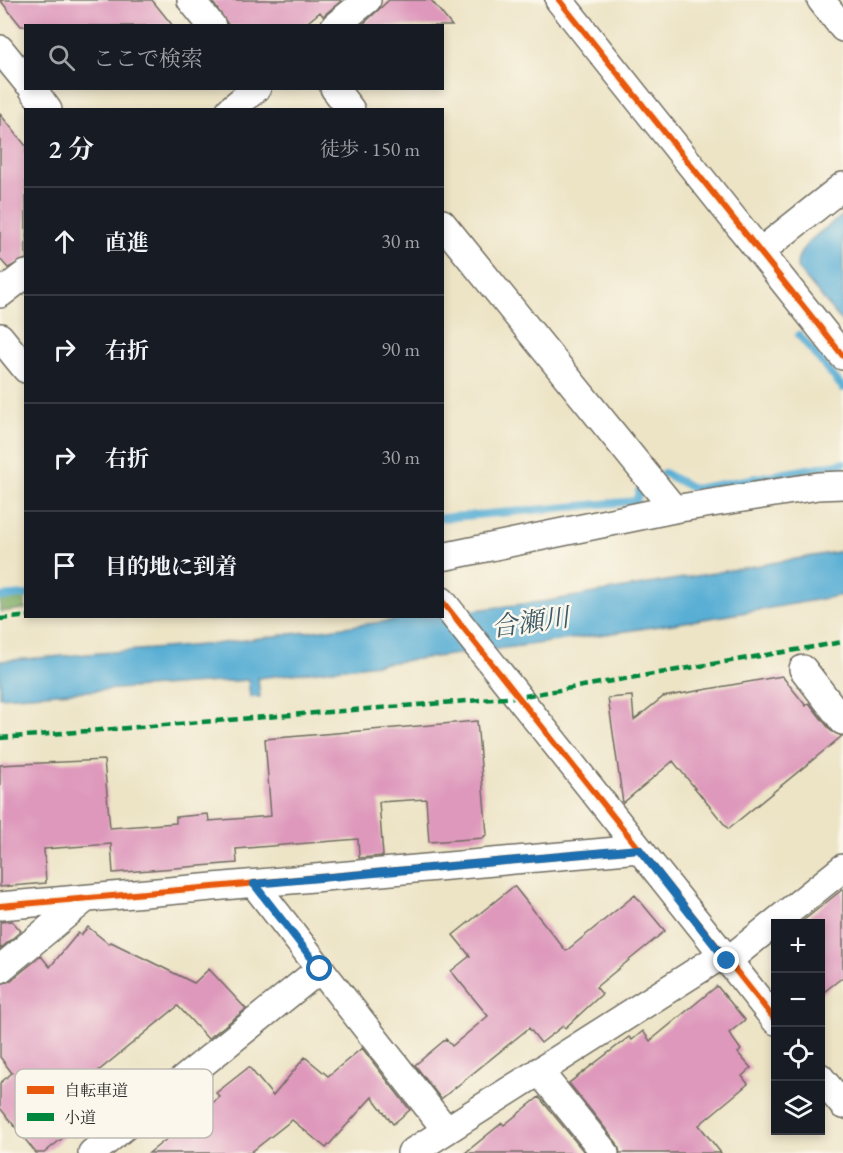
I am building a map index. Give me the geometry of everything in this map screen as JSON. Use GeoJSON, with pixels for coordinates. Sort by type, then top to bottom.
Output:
{"type":"FeatureCollection","features":[{"type":"Feature","properties":{"kind":"street"},"geometry":{"type":"LineString","coordinates":[[191,0],[210,24]]}},
{"type":"Feature","properties":{"kind":"street"},"geometry":{"type":"LineString","coordinates":[[337,24],[367,0]]}},
{"type":"Feature","properties":{"kind":"street"},"geometry":{"type":"LineString","coordinates":[[559,0],[843,356]]}},
{"type":"Feature","properties":{"kind":"street"},"geometry":{"type":"LineString","coordinates":[[821,0],[843,28]]}},
{"type":"Feature","properties":{"kind":"street"},"geometry":{"type":"LineString","coordinates":[[0,49],[24,79]]}},
{"type":"Feature","properties":{"kind":"street"},"geometry":{"type":"LineString","coordinates":[[33,90],[47,108]]}},
{"type":"Feature","properties":{"kind":"street"},"geometry":{"type":"LineString","coordinates":[[232,108],[254,90]]}},
{"type":"Feature","properties":{"kind":"street"},"geometry":{"type":"LineString","coordinates":[[336,90],[349,108]]}},
{"type":"Feature","properties":{"kind":"street"},"geometry":{"type":"LineString","coordinates":[[760,252],[843,186]]}},
{"type":"Feature","properties":{"kind":"street"},"geometry":{"type":"LineString","coordinates":[[444,225],[674,508]]}},
{"type":"Feature","properties":{"kind":"street"},"geometry":{"type":"LineString","coordinates":[[0,294],[24,276]]}},
{"type":"Feature","properties":{"kind":"street"},"geometry":{"type":"LineString","coordinates":[[0,337],[24,367]]}},
{"type":"Feature","properties":{"kind":"street"},"geometry":{"type":"LineString","coordinates":[[444,557],[674,508],[818,486],[843,485]]}},
{"type":"Feature","properties":{"kind":"street"},"geometry":{"type":"LineString","coordinates":[[444,604],[771,1015]]}},
{"type":"Feature","properties":{"kind":"street"},"geometry":{"type":"LineString","coordinates":[[803,669],[843,721]]}},
{"type":"Feature","properties":{"kind":"street"},"geometry":{"type":"LineString","coordinates":[[0,906],[639,849]]}},
{"type":"Feature","properties":{"kind":"street"},"geometry":{"type":"LineString","coordinates":[[411,1153],[539,1071],[725,958],[843,868]]}},
{"type":"Feature","properties":{"kind":"street"},"geometry":{"type":"LineString","coordinates":[[254,884],[446,1130]]}},
{"type":"Feature","properties":{"kind":"street"},"geometry":{"type":"LineString","coordinates":[[0,969],[85,899]]}},
{"type":"Feature","properties":{"kind":"street"},"geometry":{"type":"LineString","coordinates":[[196,1069],[320,969]]}},
{"type":"Feature","properties":{"kind":"street"},"geometry":{"type":"LineString","coordinates":[[539,1071],[605,1153]]}},
{"type":"Feature","properties":{"kind":"street"},"geometry":{"type":"LineString","coordinates":[[823,1081],[843,1105]]}},
{"type":"Feature","properties":{"kind":"street"},"geometry":{"type":"LineString","coordinates":[[92,1153],[111,1138]]}},
{"type":"Feature","properties":{"kind":"green space"},"geometry":{"type":"Polygon","coordinates":[[[24,598],[24,609],[0,612],[0,600],[24,598]]]}},
{"type":"Feature","properties":{"kind":"water"},"geometry":{"type":"Polygon","coordinates":[[[843,215],[843,323],[797,268],[798,259],[807,244],[843,215]]]}},
{"type":"Feature","properties":{"kind":"water","name":"合瀬川"},"geometry":{"type":"Polygon","coordinates":[[[843,551],[843,595],[551,642],[258,678],[260,697],[250,697],[248,680],[0,697],[0,661],[215,644],[397,620],[397,618],[444,618],[444,614],[548,601],[843,551]]]}},
{"type":"Feature","properties":{"kind":"building"},"geometry":{"type":"Polygon","coordinates":[[[0,0],[152,0],[171,24],[24,24],[21,26],[0,0]]]}},
{"type":"Feature","properties":{"kind":"building"},"geometry":{"type":"Polygon","coordinates":[[[211,0],[341,1],[323,16],[320,12],[305,24],[228,24],[211,0]]]}},
{"type":"Feature","properties":{"kind":"building"},"geometry":{"type":"Polygon","coordinates":[[[389,0],[431,0],[452,26],[444,26],[444,24],[363,24],[389,0]]]}},
{"type":"Feature","properties":{"kind":"building"},"geometry":{"type":"Polygon","coordinates":[[[0,114],[24,144],[24,260],[8,268],[0,259],[0,114]]]}},
{"type":"Feature","properties":{"kind":"building"},"geometry":{"type":"Polygon","coordinates":[[[782,676],[806,706],[809,703],[831,731],[842,736],[728,829],[673,761],[623,803],[608,698],[632,696],[634,720],[663,697],[782,676]]]}},
{"type":"Feature","properties":{"kind":"building"},"geometry":{"type":"Polygon","coordinates":[[[477,721],[487,835],[484,838],[429,842],[426,799],[379,802],[383,856],[359,858],[358,839],[236,849],[237,863],[113,873],[111,844],[44,849],[46,883],[0,887],[0,765],[104,760],[110,828],[176,823],[176,817],[208,814],[209,821],[271,816],[265,739],[477,721]]]}},
{"type":"Feature","properties":{"kind":"building"},"geometry":{"type":"Polygon","coordinates":[[[514,886],[566,951],[635,895],[665,931],[596,987],[602,994],[565,1028],[563,1026],[541,1043],[529,1028],[441,1099],[415,1065],[446,1039],[452,1046],[488,1016],[451,971],[470,956],[453,935],[514,886]]]}},
{"type":"Feature","properties":{"kind":"building"},"geometry":{"type":"Polygon","coordinates":[[[843,889],[843,977],[825,991],[825,919],[805,919],[843,889]]]}},
{"type":"Feature","properties":{"kind":"building"},"geometry":{"type":"Polygon","coordinates":[[[12,921],[21,931],[0,949],[0,922],[12,921]]]}},
{"type":"Feature","properties":{"kind":"building"},"geometry":{"type":"Polygon","coordinates":[[[88,927],[109,944],[111,942],[194,983],[209,969],[246,1009],[208,1039],[178,1006],[101,1069],[15,1069],[15,1127],[0,1108],[0,1083],[12,1073],[0,1057],[0,984],[10,981],[41,956],[50,967],[78,933],[81,935],[88,927]]]}},
{"type":"Feature","properties":{"kind":"building"},"geometry":{"type":"Polygon","coordinates":[[[717,986],[745,1020],[729,1033],[741,1050],[738,1053],[751,1068],[742,1076],[748,1084],[699,1125],[721,1153],[620,1153],[617,1143],[569,1083],[629,1037],[632,1040],[643,1031],[650,1041],[717,986]]]}},
{"type":"Feature","properties":{"kind":"building"},"geometry":{"type":"Polygon","coordinates":[[[362,1048],[410,1110],[393,1124],[372,1097],[326,1148],[292,1120],[250,1153],[149,1153],[168,1138],[213,1138],[213,1103],[220,1097],[216,1093],[249,1067],[273,1096],[305,1057],[328,1076],[362,1048]]]}},
{"type":"Feature","properties":{"kind":"building"},"geometry":{"type":"Polygon","coordinates":[[[539,1097],[585,1153],[465,1153],[502,1123],[504,1125],[539,1097]]]}},
{"type":"Feature","properties":{"kind":"building"},"geometry":{"type":"Polygon","coordinates":[[[24,1138],[62,1138],[44,1153],[36,1153],[24,1138]]]}},
{"type":"Feature","properties":{"kind":"waterway"},"geometry":{"type":"LineString","coordinates":[[799,335],[843,388]]}},
{"type":"Feature","properties":{"kind":"waterway"},"geometry":{"type":"LineString","coordinates":[[664,473],[694,489],[843,463]]}},
{"type":"Feature","properties":{"kind":"waterway"},"geometry":{"type":"LineString","coordinates":[[444,518],[636,501],[640,489]]}},
{"type":"Feature","properties":{"kind":"waterway"},"geometry":{"type":"LineString","coordinates":[[0,597],[24,595]]}},
{"type":"Feature","properties":{"kind":"marked path"},"geometry":{"type":"LineString","coordinates":[[0,619],[24,617]]}},
{"type":"Feature","properties":{"kind":"marked path"},"geometry":{"type":"LineString","coordinates":[[0,738],[518,697],[843,642]]}},
{"type":"Feature","properties":{"kind":"cycle path"},"geometry":{"type":"LineString","coordinates":[[559,0],[843,356]]}},
{"type":"Feature","properties":{"kind":"cycle path"},"geometry":{"type":"LineString","coordinates":[[444,604],[771,1015]]}},
{"type":"Feature","properties":{"kind":"cycle path"},"geometry":{"type":"LineString","coordinates":[[0,906],[639,849]]}},
{"type":"Feature","properties":{"kind":"route"},"geometry":{"type":"LineString","coordinates":[[320,969],[254,884],[639,849],[727,961]]}}]}
